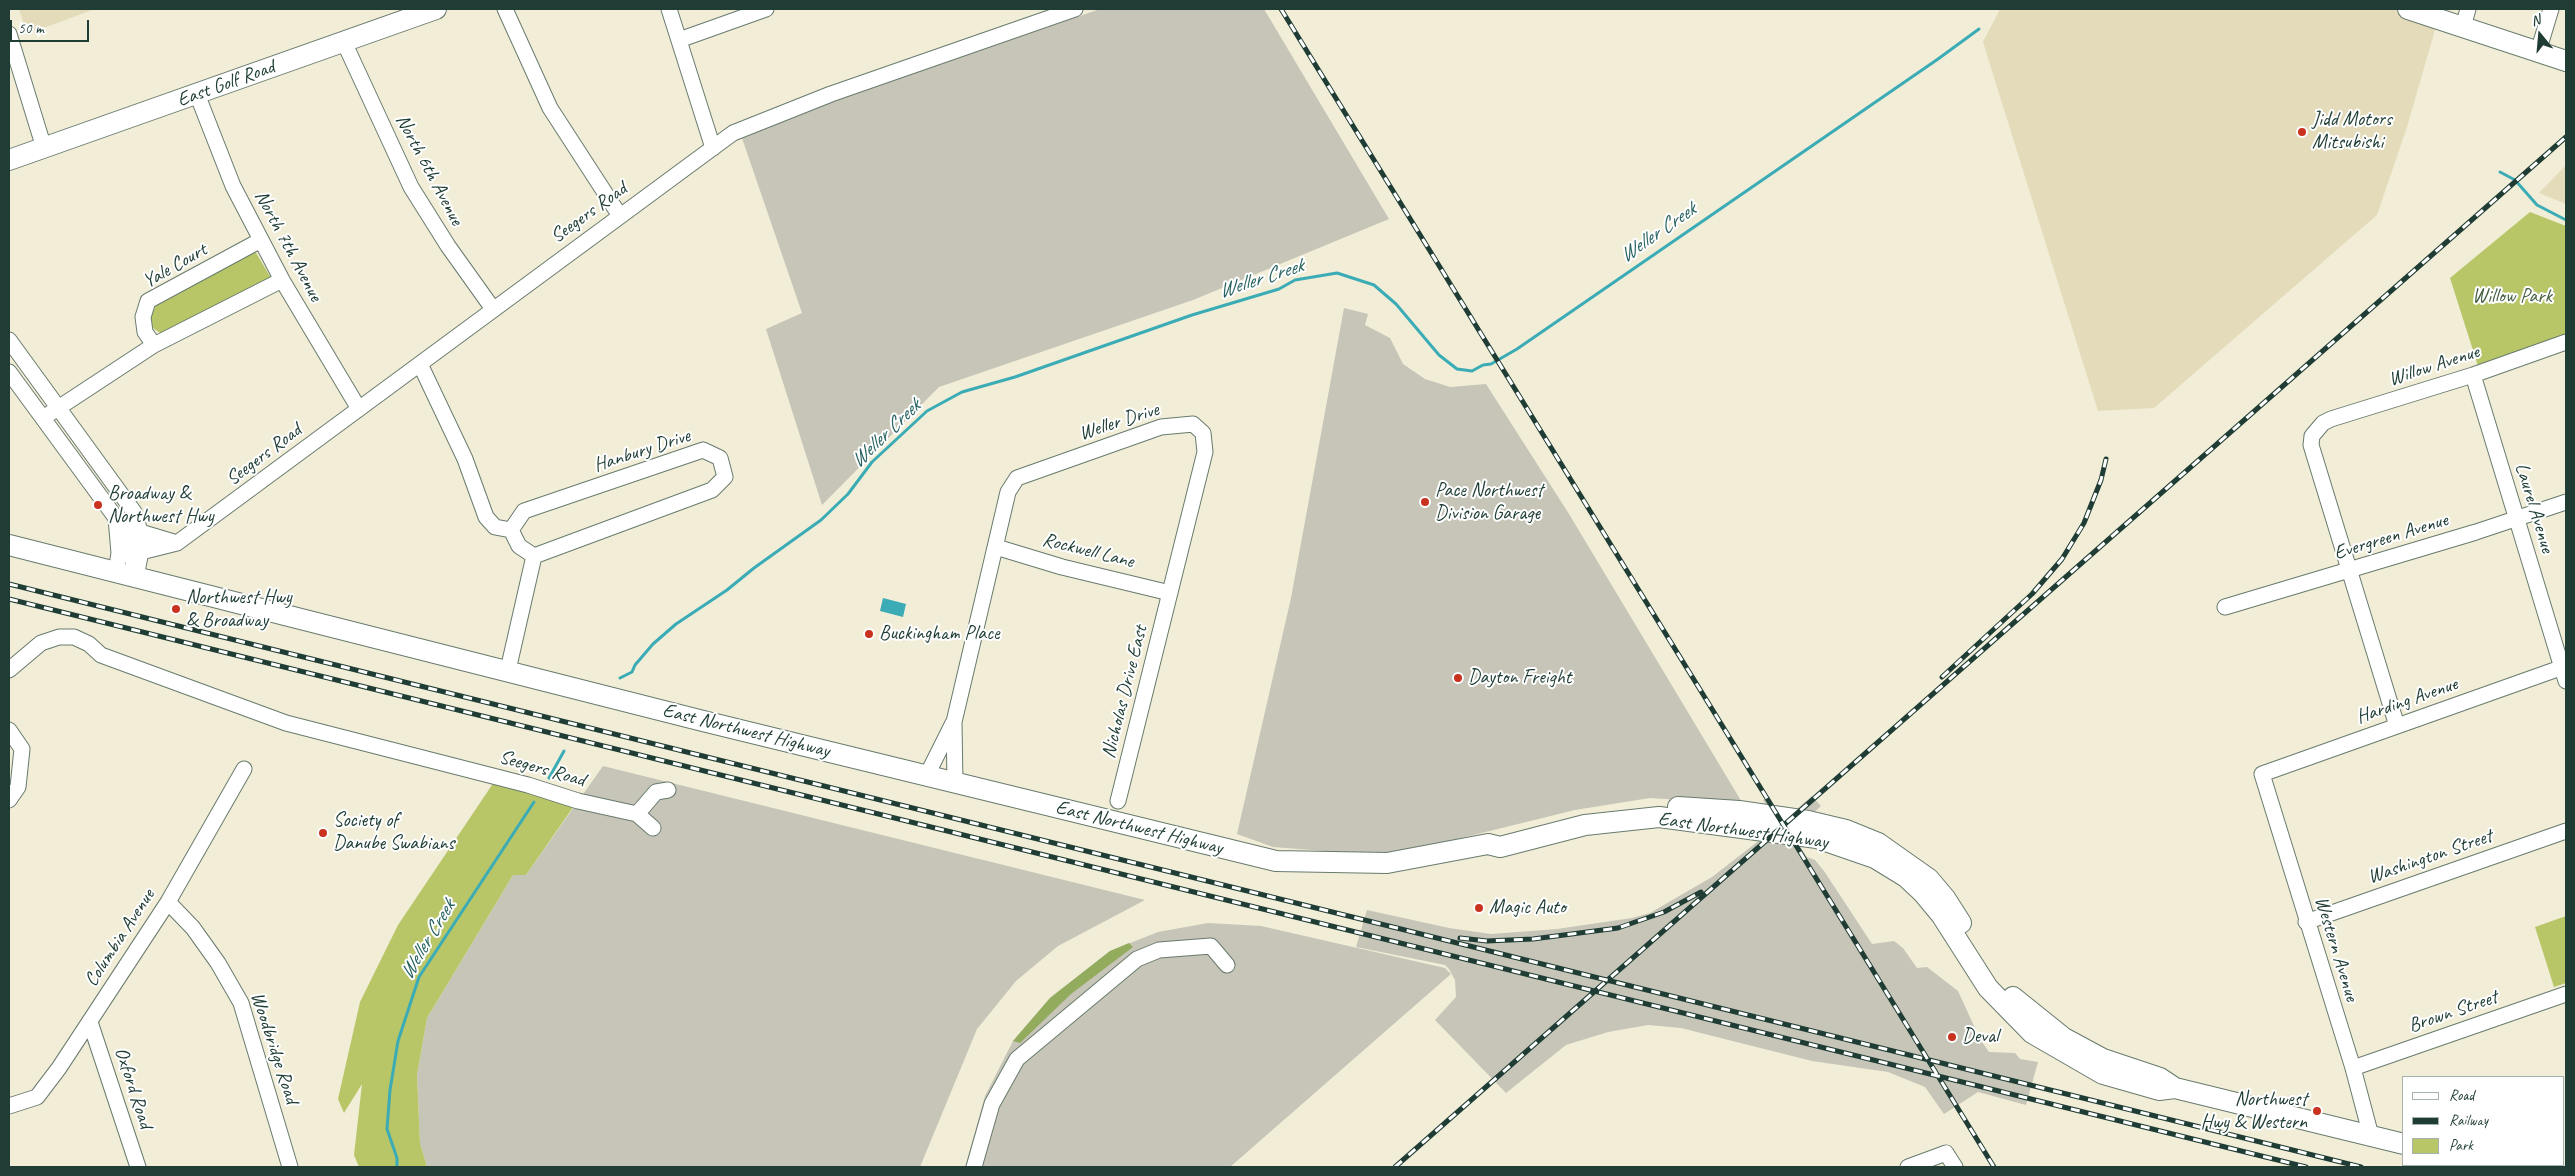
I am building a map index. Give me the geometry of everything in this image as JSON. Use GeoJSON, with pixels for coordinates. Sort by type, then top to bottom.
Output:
{"type":"FeatureCollection","features":[{"type":"Feature","properties":{"kind":"main road","name":"East Golf Road"},"geometry":{"type":"LineString","coordinates":[[11,160],[436,9]]}},
{"type":"Feature","properties":{"kind":"main road"},"geometry":{"type":"LineString","coordinates":[[2408,9],[2466,18],[2538,52],[2566,61]]}},
{"type":"Feature","properties":{"kind":"main road","name":"East Northwest Highway"},"geometry":{"type":"LineString","coordinates":[[9,545],[508,670],[703,721],[1276,861],[1386,863],[1488,844],[1499,835],[1582,813],[1656,806],[1739,811],[1808,821],[1846,830],[1878,843],[1929,879],[1945,898],[1981,955],[2009,993],[2032,1014],[2064,1038],[2103,1059],[2160,1078],[2175,1088],[2402,1144]]}},
{"type":"Feature","properties":{"kind":"street"},"geometry":{"type":"LineString","coordinates":[[506,9],[550,108],[620,216]]}},
{"type":"Feature","properties":{"kind":"street"},"geometry":{"type":"LineString","coordinates":[[669,9],[714,148]]}},
{"type":"Feature","properties":{"kind":"street"},"geometry":{"type":"LineString","coordinates":[[679,40],[766,9]]}},
{"type":"Feature","properties":{"kind":"street","name":"Seegers Road"},"geometry":{"type":"LineString","coordinates":[[141,552],[177,543],[733,133],[778,114],[1076,9]]}},
{"type":"Feature","properties":{"kind":"street"},"geometry":{"type":"LineString","coordinates":[[2538,52],[2551,9]]}},
{"type":"Feature","properties":{"kind":"street"},"geometry":{"type":"LineString","coordinates":[[9,34],[44,148]]}},
{"type":"Feature","properties":{"kind":"street","name":"North 6th Avenue"},"geometry":{"type":"LineString","coordinates":[[344,42],[411,187],[448,246],[493,309]]}},
{"type":"Feature","properties":{"kind":"street","name":"North 7th Avenue"},"geometry":{"type":"LineString","coordinates":[[197,94],[233,186],[282,280],[359,409]]}},
{"type":"Feature","properties":{"kind":"street","name":"Yale Court"},"geometry":{"type":"LineString","coordinates":[[154,345],[145,332],[143,317],[148,301],[261,240]]}},
{"type":"Feature","properties":{"kind":"street"},"geometry":{"type":"LineString","coordinates":[[43,418],[154,345],[282,280]]}},
{"type":"Feature","properties":{"kind":"street"},"geometry":{"type":"LineString","coordinates":[[9,340],[134,512],[143,541],[136,577]]}},
{"type":"Feature","properties":{"kind":"street","name":"Willow Avenue"},"geometry":{"type":"LineString","coordinates":[[2350,571],[2311,445],[2316,429],[2331,419],[2473,375],[2566,342]]}},
{"type":"Feature","properties":{"kind":"street"},"geometry":{"type":"LineString","coordinates":[[420,364],[465,459],[486,517],[495,528],[511,530],[519,546],[534,556],[508,670]]}},
{"type":"Feature","properties":{"kind":"street"},"geometry":{"type":"LineString","coordinates":[[9,372],[116,518],[126,528],[130,538],[131,560],[136,577]]}},
{"type":"Feature","properties":{"kind":"street","name":"Laurel Avenue"},"geometry":{"type":"LineString","coordinates":[[2473,375],[2516,520],[2565,672]]}},
{"type":"Feature","properties":{"kind":"street","name":"Weller Drive"},"geometry":{"type":"LineString","coordinates":[[954,722],[1008,492],[1016,478],[1161,427],[1193,424],[1203,433],[1205,452],[1170,593]]}},
{"type":"Feature","properties":{"kind":"street","name":"Hanbury Drive"},"geometry":{"type":"LineString","coordinates":[[511,530],[524,511],[703,450],[720,458],[725,477],[712,490],[534,556]]}},
{"type":"Feature","properties":{"kind":"street","name":"Evergreen Avenue"},"geometry":{"type":"LineString","coordinates":[[2225,607],[2516,520],[2566,502]]}},
{"type":"Feature","properties":{"kind":"street"},"geometry":{"type":"LineString","coordinates":[[116,518],[119,553],[116,572]]}},
{"type":"Feature","properties":{"kind":"street"},"geometry":{"type":"LineString","coordinates":[[140,532],[177,543]]}},
{"type":"Feature","properties":{"kind":"street","name":"Rockwell Lane"},"geometry":{"type":"LineString","coordinates":[[996,547],[1062,567],[1170,593]]}},
{"type":"Feature","properties":{"kind":"street"},"geometry":{"type":"LineString","coordinates":[[2350,571],[2397,726]]}},
{"type":"Feature","properties":{"kind":"street","name":"Nicholas Drive East"},"geometry":{"type":"LineString","coordinates":[[1118,800],[1170,593]]}},
{"type":"Feature","properties":{"kind":"street","name":"Seegers Road"},"geometry":{"type":"LineString","coordinates":[[9,670],[41,643],[59,637],[74,637],[88,644],[101,655],[286,723],[528,785],[578,801],[636,814]]}},
{"type":"Feature","properties":{"kind":"street","name":"Harding Avenue"},"geometry":{"type":"LineString","coordinates":[[2262,774],[2397,726],[2565,672]]}},
{"type":"Feature","properties":{"kind":"street"},"geometry":{"type":"LineString","coordinates":[[926,775],[954,722]]}},
{"type":"Feature","properties":{"kind":"street"},"geometry":{"type":"LineString","coordinates":[[954,722],[955,783]]}},
{"type":"Feature","properties":{"kind":"street"},"geometry":{"type":"LineString","coordinates":[[9,730],[22,749],[18,786],[9,800]]}},
{"type":"Feature","properties":{"kind":"street","name":"Columbia Avenue"},"geometry":{"type":"LineString","coordinates":[[9,1106],[37,1097],[90,1022],[168,902],[244,769]]}},
{"type":"Feature","properties":{"kind":"street","name":"Western Avenue"},"geometry":{"type":"LineString","coordinates":[[2262,774],[2306,922],[2353,1068],[2371,1136]]}},
{"type":"Feature","properties":{"kind":"street"},"geometry":{"type":"LineString","coordinates":[[652,828],[636,814],[656,792],[668,790]]}},
{"type":"Feature","properties":{"kind":"street","name":"Washington Street"},"geometry":{"type":"LineString","coordinates":[[2306,922],[2566,831]]}},
{"type":"Feature","properties":{"kind":"street","name":"Woodbridge Road"},"geometry":{"type":"LineString","coordinates":[[168,902],[193,928],[218,963],[241,1003],[290,1167]]}},
{"type":"Feature","properties":{"kind":"street"},"geometry":{"type":"LineString","coordinates":[[974,1167],[992,1104],[1017,1059],[1137,959],[1158,950],[1211,946],[1227,965]]}},
{"type":"Feature","properties":{"kind":"street","name":"Brown Street"},"geometry":{"type":"LineString","coordinates":[[2353,1068],[2566,994]]}},
{"type":"Feature","properties":{"kind":"street","name":"Oxford Road"},"geometry":{"type":"LineString","coordinates":[[90,1022],[138,1167]]}},
{"type":"Feature","properties":{"kind":"street"},"geometry":{"type":"LineString","coordinates":[[1908,1167],[1946,1154],[1955,1167]]}},
{"type":"Feature","properties":{"kind":"shaded area"},"geometry":{"type":"Polygon","coordinates":[[[19,9],[95,9],[27,34],[19,9]]]}},
{"type":"Feature","properties":{"kind":"shaded area"},"geometry":{"type":"Polygon","coordinates":[[[1100,9],[1264,9],[1389,219],[1193,300],[939,387],[822,505],[766,329],[802,313],[742,138],[759,127],[1100,9]]]}},
{"type":"Feature","properties":{"kind":"shaded area"},"geometry":{"type":"Polygon","coordinates":[[[2000,9],[2393,9],[2437,23],[2407,127],[2377,215],[2154,408],[2098,411],[1983,42],[2000,9]]]}},
{"type":"Feature","properties":{"kind":"shaded area"},"geometry":{"type":"Polygon","coordinates":[[[2566,165],[2566,204],[2539,193],[2566,165]]]}},
{"type":"Feature","properties":{"kind":"shaded area","name":"Dayton Freight"},"geometry":{"type":"Polygon","coordinates":[[[1344,308],[1368,314],[1365,325],[1390,338],[1403,364],[1425,379],[1450,387],[1486,384],[1569,514],[1743,804],[1650,798],[1575,810],[1388,856],[1273,847],[1237,834],[1291,598],[1344,308]]]}},
{"type":"Feature","properties":{"kind":"shaded area"},"geometry":{"type":"Polygon","coordinates":[[[603,766],[1145,900],[1058,946],[1016,981],[977,1029],[920,1167],[427,1167],[420,1143],[417,1075],[427,1018],[513,875],[526,875],[603,766]]]}},
{"type":"Feature","properties":{"kind":"shaded area"},"geometry":{"type":"Polygon","coordinates":[[[1769,796],[1777,810],[1793,812],[1812,796],[1821,806],[1800,825],[1797,842],[1807,857],[1815,860],[1824,871],[1872,944],[1894,941],[1903,948],[1917,968],[1927,967],[1958,991],[1980,1039],[1989,1052],[2015,1053],[2020,1059],[2038,1062],[2026,1105],[1978,1092],[1944,1114],[1925,1087],[1888,1072],[1812,1061],[1681,1028],[1648,1025],[1608,1032],[1566,1045],[1506,1093],[1435,1020],[1456,997],[1455,980],[1445,965],[1356,947],[1367,910],[1449,928],[1491,934],[1557,929],[1632,918],[1650,913],[1712,877],[1770,832],[1773,817],[1763,800],[1769,796]]]}},
{"type":"Feature","properties":{"kind":"shaded area"},"geometry":{"type":"Polygon","coordinates":[[[1208,923],[1261,926],[1445,968],[1451,974],[1230,1167],[965,1167],[985,1096],[1013,1041],[1050,998],[1110,951],[1158,932],[1208,923]]]}},
{"type":"Feature","properties":{"kind":"green space","name":"Willow Park"},"geometry":{"type":"Polygon","coordinates":[[[2530,212],[2566,226],[2566,335],[2478,366],[2450,278],[2530,212]]]}},
{"type":"Feature","properties":{"kind":"green space"},"geometry":{"type":"Polygon","coordinates":[[[255,251],[271,278],[162,334],[154,329],[150,322],[150,316],[156,306],[255,251]]]}},
{"type":"Feature","properties":{"kind":"green space"},"geometry":{"type":"Polygon","coordinates":[[[494,782],[574,806],[526,875],[513,875],[427,1018],[417,1075],[420,1143],[427,1167],[359,1167],[354,1155],[362,1084],[344,1113],[338,1099],[360,1002],[398,925],[494,782]]]}},
{"type":"Feature","properties":{"kind":"green space"},"geometry":{"type":"Polygon","coordinates":[[[2566,916],[2566,983],[2554,987],[2535,927],[2566,916]]]}},
{"type":"Feature","properties":{"kind":"green space"},"geometry":{"type":"Polygon","coordinates":[[[1129,943],[1133,947],[1071,994],[1020,1043],[1013,1041],[1050,998],[1110,951],[1129,943]]]}},
{"type":"Feature","properties":{"kind":"water"},"geometry":{"type":"Polygon","coordinates":[[[883,598],[906,604],[903,617],[880,611],[883,598]]]}},
{"type":"Feature","properties":{"kind":"waterway","name":"Weller Creek"},"geometry":{"type":"LineString","coordinates":[[620,678],[632,672],[635,665],[653,644],[676,624],[727,590],[754,568],[821,520],[848,494],[872,462],[927,411],[962,392],[1015,377],[1192,315],[1279,289],[1295,280],[1337,273],[1374,285],[1396,304],[1439,355],[1457,369],[1472,371],[1483,365],[1491,364],[1517,349],[1979,29]]}},
{"type":"Feature","properties":{"kind":"waterway","name":"Weller Creek"},"geometry":{"type":"LineString","coordinates":[[2500,172],[2515,180],[2537,205],[2566,220]]}},
{"type":"Feature","properties":{"kind":"waterway","name":"Weller Creek"},"geometry":{"type":"LineString","coordinates":[[549,778],[564,751]]}},
{"type":"Feature","properties":{"kind":"waterway","name":"Weller Creek"},"geometry":{"type":"LineString","coordinates":[[397,1167],[397,1158],[387,1129],[390,1090],[398,1041],[419,977],[534,802]]}},
{"type":"Feature","properties":{"kind":"railway"},"geometry":{"type":"LineString","coordinates":[[1281,9],[1994,1167]]}},
{"type":"Feature","properties":{"kind":"railway"},"geometry":{"type":"LineString","coordinates":[[1395,1167],[2566,137]]}},
{"type":"Feature","properties":{"kind":"railway"},"geometry":{"type":"LineString","coordinates":[[1942,677],[2032,594],[2062,559],[2084,523],[2101,480],[2106,459]]}},
{"type":"Feature","properties":{"kind":"railway"},"geometry":{"type":"LineString","coordinates":[[9,584],[2361,1167]]}},
{"type":"Feature","properties":{"kind":"railway"},"geometry":{"type":"LineString","coordinates":[[9,599],[2306,1167]]}},
{"type":"Feature","properties":{"kind":"railway"},"geometry":{"type":"LineString","coordinates":[[1460,938],[1487,941],[1533,939],[1618,928],[1664,912],[1701,892]]}},
{"type":"Feature","properties":{"kind":"place","name":"Jidd Motors Mitsubishi"},"geometry":{"type":"Point","coordinates":[2302,132]}},
{"type":"Feature","properties":{"kind":"place","name":"Pace Northwest Division Garage"},"geometry":{"type":"Point","coordinates":[1425,502]}},
{"type":"Feature","properties":{"kind":"place","name":"Broadway & Northwest Hwy"},"geometry":{"type":"Point","coordinates":[98,505]}},
{"type":"Feature","properties":{"kind":"place","name":"Northwest Hwy & Broadway"},"geometry":{"type":"Point","coordinates":[176,609]}},
{"type":"Feature","properties":{"kind":"place","name":"Buckingham Place"},"geometry":{"type":"Point","coordinates":[869,634]}},
{"type":"Feature","properties":{"kind":"place","name":"Dayton Freight"},"geometry":{"type":"Point","coordinates":[1458,678]}},
{"type":"Feature","properties":{"kind":"place","name":"Society of Danube Swabians"},"geometry":{"type":"Point","coordinates":[323,833]}},
{"type":"Feature","properties":{"kind":"place","name":"Magic Auto"},"geometry":{"type":"Point","coordinates":[1479,908]}},
{"type":"Feature","properties":{"kind":"place","name":"Deval"},"geometry":{"type":"Point","coordinates":[1952,1037]}},
{"type":"Feature","properties":{"kind":"place","name":"Northwest Hwy & Western"},"geometry":{"type":"Point","coordinates":[2317,1111]}}]}
